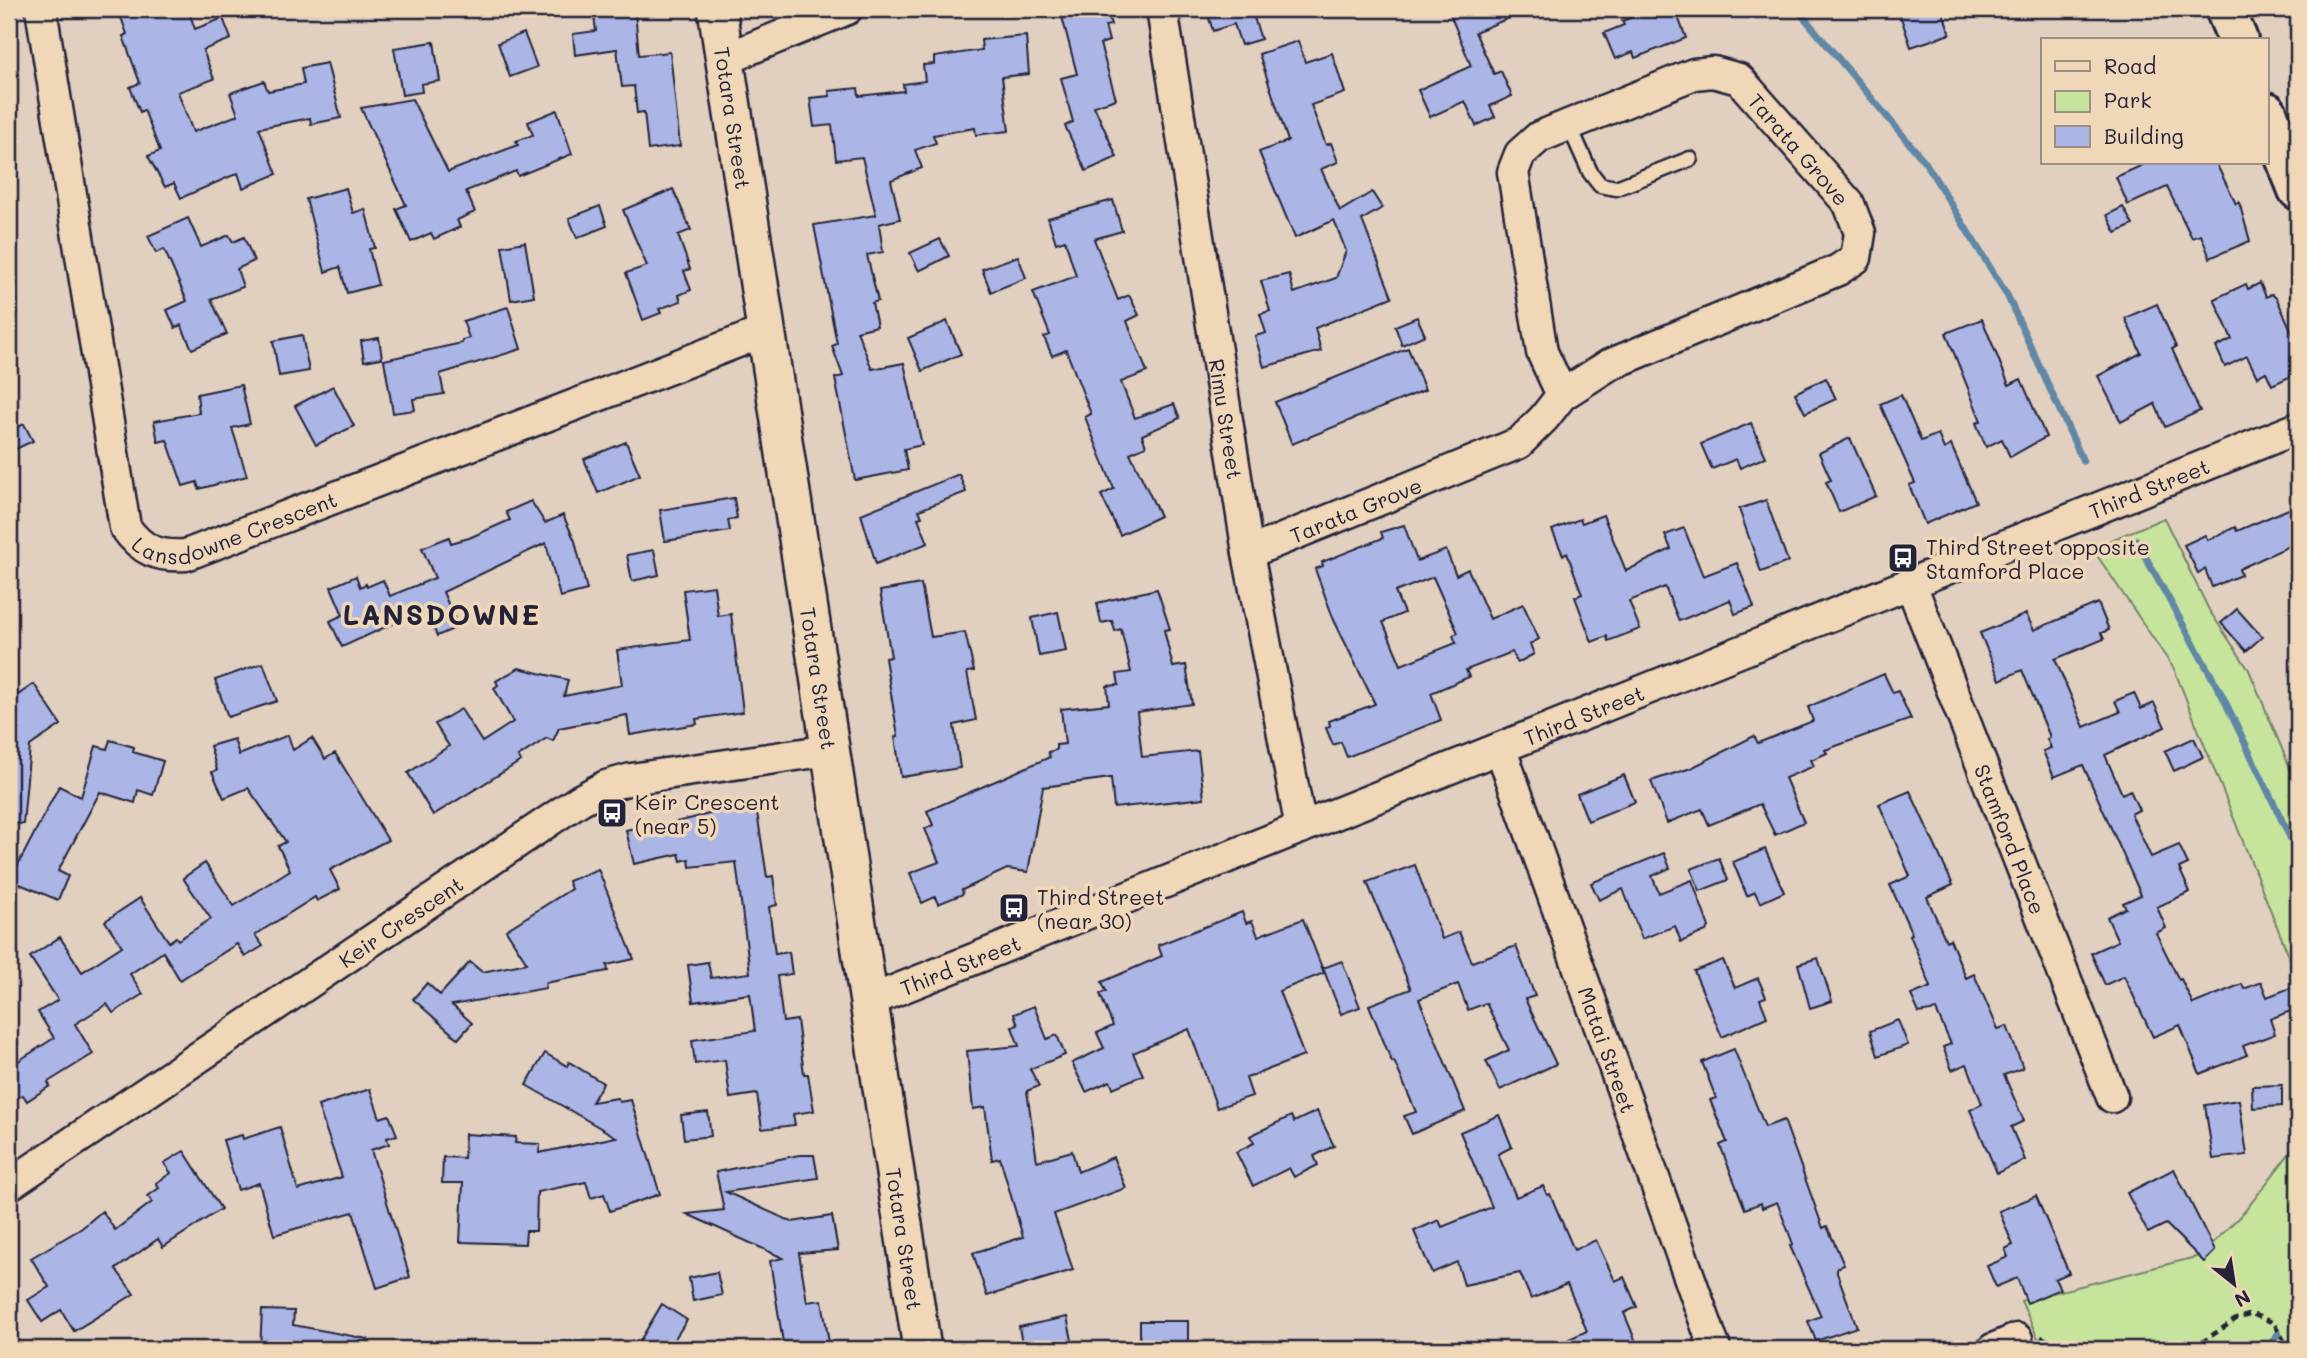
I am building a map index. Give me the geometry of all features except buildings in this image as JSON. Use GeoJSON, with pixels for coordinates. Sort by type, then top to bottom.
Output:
{"type":"FeatureCollection","features":[{"type":"Feature","properties":{"kind":"highway"},"geometry":{"type":"LineString","coordinates":[[2225,9],[2237,38]]}},
{"type":"Feature","properties":{"kind":"highway"},"geometry":{"type":"LineString","coordinates":[[2268,115],[2298,190]]}},
{"type":"Feature","properties":{"kind":"street","name":"Lansdowne Crescent"},"geometry":{"type":"LineString","coordinates":[[41,9],[125,527],[135,541],[148,551],[164,556],[187,555],[766,331]]}},
{"type":"Feature","properties":{"kind":"street","name":"Totara Street"},"geometry":{"type":"LineString","coordinates":[[717,9],[922,1349]]}},
{"type":"Feature","properties":{"kind":"street"},"geometry":{"type":"LineString","coordinates":[[725,58],[847,9]]}},
{"type":"Feature","properties":{"kind":"street","name":"Rimu Street"},"geometry":{"type":"LineString","coordinates":[[1162,9],[1248,554],[1301,828]]}},
{"type":"Feature","properties":{"kind":"street","name":"Tarata Grove"},"geometry":{"type":"LineString","coordinates":[[1248,554],[1519,443],[1562,395],[1609,365],[1838,270],[1856,258],[1860,233],[1849,204],[1739,79],[1713,72],[1694,74],[1568,122],[1539,137],[1520,154],[1513,173],[1542,352],[1562,395]]}},
{"type":"Feature","properties":{"kind":"street","name":"Third Street"},"geometry":{"type":"LineString","coordinates":[[869,1001],[1501,750],[1910,582],[2298,428]]}},
{"type":"Feature","properties":{"kind":"street","name":"Stamford Place"},"geometry":{"type":"LineString","coordinates":[[1910,582],[2112,1097]]}},
{"type":"Feature","properties":{"kind":"street","name":"Keir Crescent"},"geometry":{"type":"LineString","coordinates":[[9,1185],[597,791],[631,779],[830,750]]}},
{"type":"Feature","properties":{"kind":"street","name":"Matai Street"},"geometry":{"type":"LineString","coordinates":[[1501,750],[1715,1349]]}},
{"type":"Feature","properties":{"kind":"lane"},"geometry":{"type":"LineString","coordinates":[[1568,122],[1590,172],[1600,185],[1616,188],[1690,159]]}},
{"type":"Feature","properties":{"kind":"path"},"geometry":{"type":"LineString","coordinates":[[2192,1349],[2236,1319],[2252,1314],[2274,1323],[2289,1349]]}},
{"type":"Feature","properties":{"kind":"green space"},"geometry":{"type":"Polygon","coordinates":[[[2164,518],[2209,610],[2249,670],[2298,787],[2298,979],[2174,669],[2092,548],[2164,518]]]}},
{"type":"Feature","properties":{"kind":"green space"},"geometry":{"type":"Polygon","coordinates":[[[2298,1137],[2298,1349],[2043,1349],[2021,1301],[2200,1256],[2245,1211],[2295,1146],[2298,1137]]]}},
{"type":"Feature","properties":{"kind":"waterway"},"geometry":{"type":"LineString","coordinates":[[1797,9],[1925,162],[2007,295],[2083,461]]}},
{"type":"Feature","properties":{"kind":"waterway"},"geometry":{"type":"LineString","coordinates":[[2136,540],[2222,695],[2298,854]]}},
{"type":"Feature","properties":{"kind":"waterway"},"geometry":{"type":"LineString","coordinates":[[2294,1312],[2298,1298]]}},
{"type":"Feature","properties":{"kind":"waterway"},"geometry":{"type":"LineString","coordinates":[[2267,1349],[2278,1334]]}},
{"type":"Feature","properties":{"kind":"place","name":"Third Street opposite Stamford Place"},"geometry":{"type":"Point","coordinates":[1903,558]}},
{"type":"Feature","properties":{"kind":"place","name":"Keir Crescent (near 5)"},"geometry":{"type":"Point","coordinates":[612,813]}},
{"type":"Feature","properties":{"kind":"place","name":"Third Street (near 30)"},"geometry":{"type":"Point","coordinates":[1014,908]}},
{"type":"Feature","properties":{"kind":"district","name":"LANSDOWNE"},"geometry":{"type":"Point","coordinates":[442,614]}}]}
